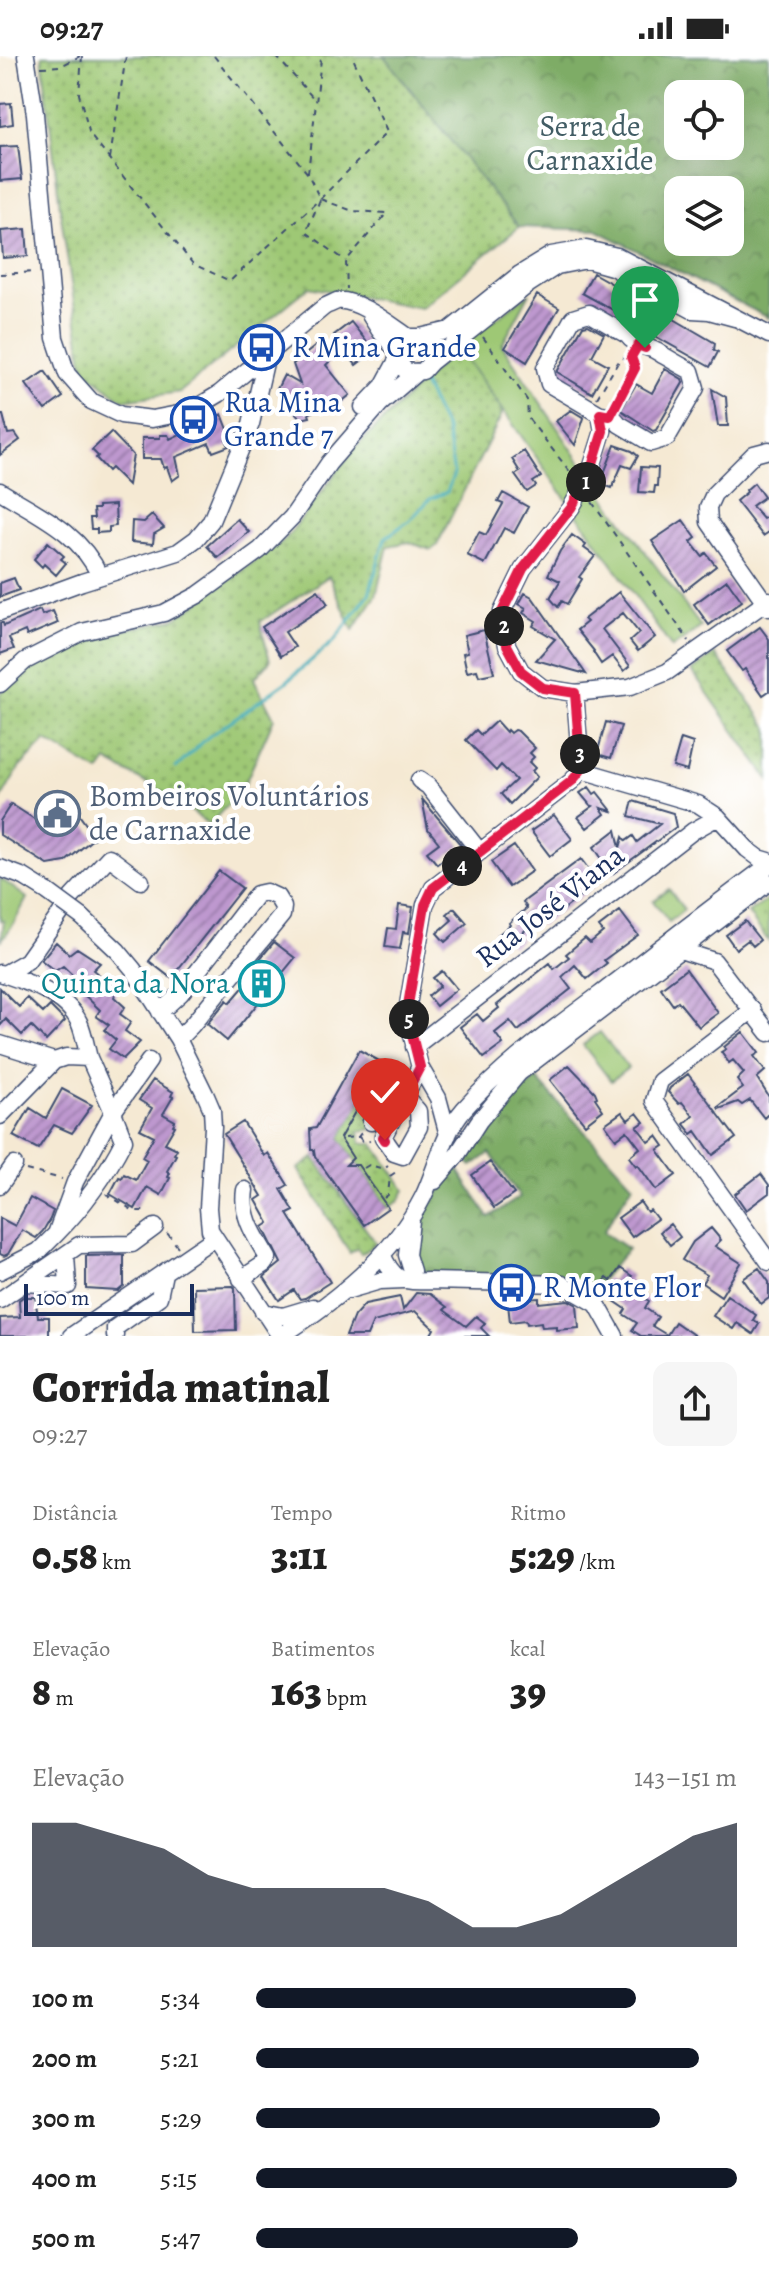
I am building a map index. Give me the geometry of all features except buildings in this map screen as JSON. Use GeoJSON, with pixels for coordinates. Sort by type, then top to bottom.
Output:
{"type":"FeatureCollection","features":[{"type":"Feature","properties":{"kind":"street"},"geometry":{"type":"LineString","coordinates":[[27,62],[35,114],[55,338],[67,374],[91,401],[121,415],[152,419],[189,412],[219,394],[324,307],[336,301],[367,310],[430,344],[431,362]]}},
{"type":"Feature","properties":{"kind":"street"},"geometry":{"type":"LineString","coordinates":[[329,463],[341,436],[366,402],[383,386],[401,342],[450,330],[520,274],[551,255],[586,249],[617,256],[769,335]]}},
{"type":"Feature","properties":{"kind":"street"},"geometry":{"type":"LineString","coordinates":[[367,310],[405,370],[417,372],[423,371],[529,284],[557,266],[587,260],[612,267],[692,310],[735,318]]}},
{"type":"Feature","properties":{"kind":"street"},"geometry":{"type":"LineString","coordinates":[[641,268],[648,278],[661,285],[664,295]]}},
{"type":"Feature","properties":{"kind":"street"},"geometry":{"type":"LineString","coordinates":[[650,348],[646,328],[664,295],[673,291],[688,299],[700,298]]}},
{"type":"Feature","properties":{"kind":"street"},"geometry":{"type":"LineString","coordinates":[[589,313],[638,345],[650,348],[691,371],[696,388],[667,438],[651,443],[549,384],[545,368],[573,318],[589,313]]}},
{"type":"Feature","properties":{"kind":"street"},"geometry":{"type":"LineString","coordinates":[[627,335],[646,328]]}},
{"type":"Feature","properties":{"kind":"street"},"geometry":{"type":"LineString","coordinates":[[0,612],[178,552],[196,539],[211,521],[251,424],[267,354]]}},
{"type":"Feature","properties":{"kind":"street"},"geometry":{"type":"LineString","coordinates":[[0,684],[25,661],[82,632],[164,613],[198,595],[260,550],[292,517],[329,463],[380,404],[417,372]]}},
{"type":"Feature","properties":{"kind":"street"},"geometry":{"type":"LineString","coordinates":[[605,419],[589,476],[571,508],[523,569],[502,612],[507,645],[521,671],[543,688],[575,693],[630,687],[667,672],[768,603],[709,522],[708,507],[714,494],[754,454],[769,450]]}},
{"type":"Feature","properties":{"kind":"street"},"geometry":{"type":"LineString","coordinates":[[0,491],[66,531],[93,561],[100,576]]}},
{"type":"Feature","properties":{"kind":"street"},"geometry":{"type":"LineString","coordinates":[[78,542],[83,566],[82,582]]}},
{"type":"Feature","properties":{"kind":"street"},"geometry":{"type":"LineString","coordinates":[[411,1084],[414,1047],[408,1005],[425,905],[433,888],[572,781],[581,770],[575,693]]}},
{"type":"Feature","properties":{"kind":"street"},"geometry":{"type":"LineString","coordinates":[[0,868],[24,877],[48,892],[82,917],[118,951],[178,1039],[212,1110],[208,1222],[214,1238],[280,1336],[343,1291],[382,1254],[424,1195],[448,1135],[462,1111],[510,1063],[769,863],[747,849],[718,817],[698,804],[581,770]]}},
{"type":"Feature","properties":{"kind":"street"},"geometry":{"type":"LineString","coordinates":[[419,780],[428,786],[480,852]]}},
{"type":"Feature","properties":{"kind":"street"},"geometry":{"type":"LineString","coordinates":[[693,831],[698,804]]}},
{"type":"Feature","properties":{"kind":"street","name":"Rua José Viana"},"geometry":{"type":"LineString","coordinates":[[414,1047],[693,831],[718,817]]}},
{"type":"Feature","properties":{"kind":"street"},"geometry":{"type":"LineString","coordinates":[[745,882],[747,849]]}},
{"type":"Feature","properties":{"kind":"street"},"geometry":{"type":"LineString","coordinates":[[2,974],[27,961],[72,897],[109,857],[141,881]]}},
{"type":"Feature","properties":{"kind":"street"},"geometry":{"type":"LineString","coordinates":[[424,1195],[519,1073],[769,882]]}},
{"type":"Feature","properties":{"kind":"street"},"geometry":{"type":"LineString","coordinates":[[160,1012],[181,993],[257,894],[266,892],[277,897],[283,907],[282,915],[178,1039]]}},
{"type":"Feature","properties":{"kind":"street"},"geometry":{"type":"LineString","coordinates":[[712,925],[714,961]]}},
{"type":"Feature","properties":{"kind":"street"},"geometry":{"type":"LineString","coordinates":[[680,950],[714,961],[769,1033]]}},
{"type":"Feature","properties":{"kind":"street"},"geometry":{"type":"LineString","coordinates":[[27,961],[36,985]]}},
{"type":"Feature","properties":{"kind":"street"},"geometry":{"type":"LineString","coordinates":[[0,1271],[39,1251],[77,1213],[96,1188],[124,1140],[89,1058],[75,1015],[36,985],[2,974]]}},
{"type":"Feature","properties":{"kind":"street"},"geometry":{"type":"LineString","coordinates":[[753,1010],[660,1081],[654,1101],[769,1262]]}},
{"type":"Feature","properties":{"kind":"street"},"geometry":{"type":"LineString","coordinates":[[409,1023],[442,1025]]}},
{"type":"Feature","properties":{"kind":"street"},"geometry":{"type":"LineString","coordinates":[[0,1116],[83,1036]]}},
{"type":"Feature","properties":{"kind":"street"},"geometry":{"type":"LineString","coordinates":[[0,1044],[60,1059],[89,1058]]}},
{"type":"Feature","properties":{"kind":"street"},"geometry":{"type":"LineString","coordinates":[[29,1053],[33,1081]]}},
{"type":"Feature","properties":{"kind":"street"},"geometry":{"type":"LineString","coordinates":[[56,1234],[75,1182],[113,1112],[149,1061]]}},
{"type":"Feature","properties":{"kind":"street"},"geometry":{"type":"LineString","coordinates":[[411,1084],[462,1111]]}},
{"type":"Feature","properties":{"kind":"street"},"geometry":{"type":"LineString","coordinates":[[371,1122],[387,1094],[411,1084]]}},
{"type":"Feature","properties":{"kind":"street"},"geometry":{"type":"LineString","coordinates":[[438,1098],[448,1135]]}},
{"type":"Feature","properties":{"kind":"street"},"geometry":{"type":"LineString","coordinates":[[457,1155],[462,1111]]}},
{"type":"Feature","properties":{"kind":"street"},"geometry":{"type":"LineString","coordinates":[[0,1185],[14,1165]]}},
{"type":"Feature","properties":{"kind":"street"},"geometry":{"type":"LineString","coordinates":[[241,1279],[268,1258],[251,1230],[243,1204],[245,1190]]}},
{"type":"Feature","properties":{"kind":"street"},"geometry":{"type":"LineString","coordinates":[[411,1217],[407,1255],[408,1276],[412,1282],[562,1284],[597,1304],[615,1336]]}},
{"type":"Feature","properties":{"kind":"street"},"geometry":{"type":"LineString","coordinates":[[0,1300],[79,1245],[132,1244],[161,1230]]}},
{"type":"Feature","properties":{"kind":"street"},"geometry":{"type":"LineString","coordinates":[[71,1336],[214,1238]]}},
{"type":"Feature","properties":{"kind":"street"},"geometry":{"type":"LineString","coordinates":[[382,1254],[392,1272],[408,1276]]}},
{"type":"Feature","properties":{"kind":"street"},"geometry":{"type":"LineString","coordinates":[[26,1283],[68,1286],[66,1255]]}},
{"type":"Feature","properties":{"kind":"street"},"geometry":{"type":"LineString","coordinates":[[115,1336],[115,1328],[159,1297],[164,1273]]}},
{"type":"Feature","properties":{"kind":"street"},"geometry":{"type":"LineString","coordinates":[[343,1291],[408,1276]]}},
{"type":"Feature","properties":{"kind":"street"},"geometry":{"type":"LineString","coordinates":[[263,1312],[291,1315],[326,1302]]}},
{"type":"Feature","properties":{"kind":"path"},"geometry":{"type":"LineString","coordinates":[[27,62],[61,66],[81,56],[79,94],[90,135],[193,264],[230,281],[320,199],[387,132],[352,56]]}},
{"type":"Feature","properties":{"kind":"path"},"geometry":{"type":"LineString","coordinates":[[110,160],[126,56]]}},
{"type":"Feature","properties":{"kind":"path"},"geometry":{"type":"LineString","coordinates":[[214,56],[308,174],[320,199],[353,211],[387,213],[346,261],[347,302]]}},
{"type":"Feature","properties":{"kind":"path"},"geometry":{"type":"LineString","coordinates":[[276,56],[316,102]]}},
{"type":"Feature","properties":{"kind":"path"},"geometry":{"type":"LineString","coordinates":[[308,174],[321,57]]}},
{"type":"Feature","properties":{"kind":"path"},"geometry":{"type":"LineString","coordinates":[[320,199],[306,232],[346,261]]}},
{"type":"Feature","properties":{"kind":"path"},"geometry":{"type":"LineString","coordinates":[[0,274],[49,271]]}},
{"type":"Feature","properties":{"kind":"path"},"geometry":{"type":"LineString","coordinates":[[631,357],[635,368],[605,419],[620,359],[631,357]]}},
{"type":"Feature","properties":{"kind":"path"},"geometry":{"type":"LineString","coordinates":[[379,1075],[383,1078],[398,1071],[411,1084]]}},
{"type":"Feature","properties":{"kind":"path"},"geometry":{"type":"LineString","coordinates":[[364,1168],[369,1165],[384,1169],[391,1165],[396,1172],[390,1176],[388,1195],[384,1198]]}},
{"type":"Feature","properties":{"kind":"path"},"geometry":{"type":"LineString","coordinates":[[31,1172],[75,1182]]}},
{"type":"Feature","properties":{"kind":"path"},"geometry":{"type":"LineString","coordinates":[[96,1188],[134,1211],[148,1211]]}},
{"type":"Feature","properties":{"kind":"path"},"geometry":{"type":"LineString","coordinates":[[161,1230],[174,1241]]}},
{"type":"Feature","properties":{"kind":"green space"},"geometry":{"type":"Polygon","coordinates":[[[42,56],[384,56],[519,227],[421,308],[309,287],[180,392],[123,400],[84,370],[42,56]]]}},
{"type":"Feature","properties":{"kind":"green space","name":"Serra de Carnaxide"},"geometry":{"type":"Polygon","coordinates":[[[384,56],[769,56],[769,318],[597,230],[519,227],[384,56]]]}},
{"type":"Feature","properties":{"kind":"green space"},"geometry":{"type":"Polygon","coordinates":[[[530,293],[502,345],[595,484],[701,627],[672,648],[458,347],[530,293]]]}},
{"type":"Feature","properties":{"kind":"green space"},"geometry":{"type":"Polygon","coordinates":[[[458,347],[503,412],[437,545],[431,550],[409,542],[388,546],[376,596],[353,630],[329,576],[260,622],[270,661],[254,679],[274,718],[243,788],[209,825],[176,799],[107,761],[99,772],[46,741],[19,768],[0,801],[0,693],[40,661],[91,637],[174,619],[285,540],[356,447],[458,347]]]}},
{"type":"Feature","properties":{"kind":"green space"},"geometry":{"type":"Polygon","coordinates":[[[715,654],[769,728],[769,780],[692,671],[715,654]]]}},
{"type":"Feature","properties":{"kind":"green space"},"geometry":{"type":"Polygon","coordinates":[[[0,878],[27,898],[1,941],[4,921],[0,920],[0,878]]]}},
{"type":"Feature","properties":{"kind":"green space"},"geometry":{"type":"Polygon","coordinates":[[[669,889],[684,910],[669,922],[653,901],[669,889]]]}},
{"type":"Feature","properties":{"kind":"green space"},"geometry":{"type":"Polygon","coordinates":[[[769,899],[769,942],[748,913],[769,899]]]}},
{"type":"Feature","properties":{"kind":"green space"},"geometry":{"type":"Polygon","coordinates":[[[600,1032],[628,1068],[611,1081],[583,1045],[600,1032]]]}},
{"type":"Feature","properties":{"kind":"green space"},"geometry":{"type":"Polygon","coordinates":[[[383,1063],[399,1073],[372,1129],[359,1131],[361,1143],[373,1143],[405,1190],[399,1201],[388,1208],[340,1138],[383,1063]]]}},
{"type":"Feature","properties":{"kind":"green space"},"geometry":{"type":"Polygon","coordinates":[[[536,1078],[633,1185],[603,1232],[628,1249],[592,1291],[572,1278],[435,1276],[420,1269],[411,1257],[414,1236],[426,1211],[457,1168],[489,1217],[520,1197],[490,1153],[472,1166],[462,1157],[536,1078]]]}},
{"type":"Feature","properties":{"kind":"green space"},"geometry":{"type":"Polygon","coordinates":[[[314,1158],[376,1243],[361,1254],[357,1248],[350,1253],[298,1169],[314,1158]]]}},
{"type":"Feature","properties":{"kind":"waterway"},"geometry":{"type":"LineString","coordinates":[[176,768],[208,737],[285,683],[335,640],[369,594],[385,538],[410,520],[430,499],[447,492],[454,474],[446,430],[423,384]]}},
{"type":"Feature","properties":{"kind":"place","name":"R Mina Grande"},"geometry":{"type":"Point","coordinates":[261,347]}},
{"type":"Feature","properties":{"kind":"place","name":"Rua Mina Grande 7"},"geometry":{"type":"Point","coordinates":[193,419]}},
{"type":"Feature","properties":{"kind":"place","name":"Bombeiros Voluntários de Carnaxide"},"geometry":{"type":"Point","coordinates":[58,813]}},
{"type":"Feature","properties":{"kind":"place","name":"Quinta da Nora"},"geometry":{"type":"Point","coordinates":[261,983]}},
{"type":"Feature","properties":{"kind":"place","name":"R Monte Flor"},"geometry":{"type":"Point","coordinates":[512,1287]}},
{"type":"Feature","properties":{"kind":"route"},"geometry":{"type":"LineString","coordinates":[[385,1140],[383,1137],[420,1067],[409,1023],[408,1005],[425,905],[433,888],[572,781],[581,770],[575,693],[543,688],[521,671],[507,645],[502,612],[523,569],[571,508],[589,476],[603,431],[600,414],[610,416],[635,368],[631,357],[638,345],[645,348]]}}]}
